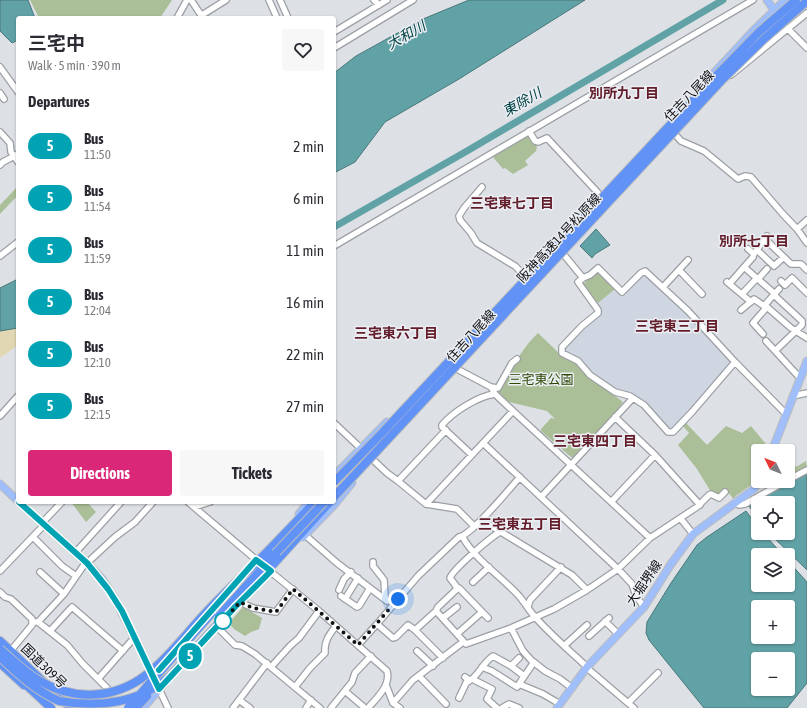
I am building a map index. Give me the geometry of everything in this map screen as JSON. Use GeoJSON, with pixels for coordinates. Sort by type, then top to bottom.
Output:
{"type":"FeatureCollection","features":[{"type":"Feature","properties":{"kind":"highway"},"geometry":{"type":"LineString","coordinates":[[761,36],[788,0]]}},
{"type":"Feature","properties":{"kind":"highway","name":"阪神高速14号松原線"},"geometry":{"type":"LineString","coordinates":[[336,495],[796,0]]}},
{"type":"Feature","properties":{"kind":"highway","name":"阪神高速14号松原線"},"geometry":{"type":"LineString","coordinates":[[336,480],[381,434],[711,81],[761,36],[807,1]]}},
{"type":"Feature","properties":{"kind":"highway"},"geometry":{"type":"LineString","coordinates":[[761,36],[807,7]]}},
{"type":"Feature","properties":{"kind":"highway"},"geometry":{"type":"LineString","coordinates":[[336,490],[387,439]]}},
{"type":"Feature","properties":{"kind":"highway"},"geometry":{"type":"LineString","coordinates":[[0,649],[34,678],[50,686],[68,692],[86,695],[116,691],[135,682],[155,668],[200,619],[313,504]]}},
{"type":"Feature","properties":{"kind":"highway"},"geometry":{"type":"LineString","coordinates":[[136,708],[235,597],[322,504]]}},
{"type":"Feature","properties":{"kind":"highway"},"geometry":{"type":"LineString","coordinates":[[0,657],[40,691],[69,704],[99,708],[118,705],[137,699],[162,683],[178,668],[328,504]]}},
{"type":"Feature","properties":{"kind":"highway"},"geometry":{"type":"LineString","coordinates":[[128,706],[268,551]]}},
{"type":"Feature","properties":{"kind":"highway"},"geometry":{"type":"LineString","coordinates":[[0,641],[69,708]]}},
{"type":"Feature","properties":{"kind":"highway","name":"国道309号"},"geometry":{"type":"LineString","coordinates":[[0,641],[69,708]]}},
{"type":"Feature","properties":{"kind":"highway"},"geometry":{"type":"LineString","coordinates":[[0,662],[51,708]]}},
{"type":"Feature","properties":{"kind":"main road"},"geometry":{"type":"LineString","coordinates":[[767,0],[787,27]]}},
{"type":"Feature","properties":{"kind":"main road","name":"住吉八尾線"},"geometry":{"type":"LineString","coordinates":[[336,474],[525,276],[754,30],[785,0]]}},
{"type":"Feature","properties":{"kind":"main road","name":"住吉八尾線"},"geometry":{"type":"LineString","coordinates":[[336,503],[373,458],[457,369],[717,83],[787,27],[807,7]]}},
{"type":"Feature","properties":{"kind":"main road"},"geometry":{"type":"LineString","coordinates":[[775,444],[807,361]]}},
{"type":"Feature","properties":{"kind":"main road"},"geometry":{"type":"LineString","coordinates":[[0,484],[16,498]]}},
{"type":"Feature","properties":{"kind":"main road","name":"大堀堺線"},"geometry":{"type":"LineString","coordinates":[[558,706],[587,668],[644,607],[671,564],[693,534],[755,488]]}},
{"type":"Feature","properties":{"kind":"main road"},"geometry":{"type":"LineString","coordinates":[[22,504],[87,563],[112,594],[134,638],[156,676],[159,689]]}},
{"type":"Feature","properties":{"kind":"main road"},"geometry":{"type":"LineString","coordinates":[[156,676],[256,560],[307,504]]}},
{"type":"Feature","properties":{"kind":"main road","name":"住吉八尾線"},"geometry":{"type":"LineString","coordinates":[[143,708],[216,627],[335,504]]}},
{"type":"Feature","properties":{"kind":"street"},"geometry":{"type":"LineString","coordinates":[[178,16],[187,0]]}},
{"type":"Feature","properties":{"kind":"street"},"geometry":{"type":"LineString","coordinates":[[191,0],[202,16],[226,0]]}},
{"type":"Feature","properties":{"kind":"street"},"geometry":{"type":"LineString","coordinates":[[269,0],[276,16]]}},
{"type":"Feature","properties":{"kind":"street"},"geometry":{"type":"LineString","coordinates":[[280,0],[287,16]]}},
{"type":"Feature","properties":{"kind":"street"},"geometry":{"type":"LineString","coordinates":[[374,0],[379,5]]}},
{"type":"Feature","properties":{"kind":"street"},"geometry":{"type":"LineString","coordinates":[[336,31],[387,0]]}},
{"type":"Feature","properties":{"kind":"street"},"geometry":{"type":"LineString","coordinates":[[336,47],[413,0]]}},
{"type":"Feature","properties":{"kind":"street"},"geometry":{"type":"LineString","coordinates":[[336,245],[753,0]]}},
{"type":"Feature","properties":{"kind":"street"},"geometry":{"type":"LineString","coordinates":[[807,13],[787,27],[807,48]]}},
{"type":"Feature","properties":{"kind":"street"},"geometry":{"type":"LineString","coordinates":[[0,67],[16,89]]}},
{"type":"Feature","properties":{"kind":"street"},"geometry":{"type":"LineString","coordinates":[[0,93],[4,99]]}},
{"type":"Feature","properties":{"kind":"street"},"geometry":{"type":"LineString","coordinates":[[529,131],[535,141],[538,142],[547,138],[600,195]]}},
{"type":"Feature","properties":{"kind":"street"},"geometry":{"type":"LineString","coordinates":[[672,131],[682,141],[704,151],[738,179],[745,176],[751,177],[797,229],[807,243]]}},
{"type":"Feature","properties":{"kind":"street"},"geometry":{"type":"LineString","coordinates":[[0,132],[10,143],[11,152],[16,155],[0,165]]}},
{"type":"Feature","properties":{"kind":"street"},"geometry":{"type":"LineString","coordinates":[[482,187],[464,208],[459,216],[460,220],[477,243],[515,266],[525,276]]}},
{"type":"Feature","properties":{"kind":"street"},"geometry":{"type":"LineString","coordinates":[[797,229],[807,220]]}},
{"type":"Feature","properties":{"kind":"street"},"geometry":{"type":"LineString","coordinates":[[748,250],[754,254],[766,237],[791,264],[801,264],[807,270]]}},
{"type":"Feature","properties":{"kind":"street"},"geometry":{"type":"LineString","coordinates":[[0,256],[16,244]]}},
{"type":"Feature","properties":{"kind":"street"},"geometry":{"type":"LineString","coordinates":[[554,245],[563,253],[583,278]]}},
{"type":"Feature","properties":{"kind":"street"},"geometry":{"type":"LineString","coordinates":[[757,250],[774,266],[784,257]]}},
{"type":"Feature","properties":{"kind":"street"},"geometry":{"type":"LineString","coordinates":[[751,302],[729,282],[753,256]]}},
{"type":"Feature","properties":{"kind":"street"},"geometry":{"type":"LineString","coordinates":[[663,287],[688,260]]}},
{"type":"Feature","properties":{"kind":"street"},"geometry":{"type":"LineString","coordinates":[[744,267],[802,321],[802,325],[777,349]]}},
{"type":"Feature","properties":{"kind":"street"},"geometry":{"type":"LineString","coordinates":[[734,362],[692,412],[673,432],[668,432],[644,405],[630,396],[615,392],[590,374],[578,362],[562,352],[562,348],[598,313],[598,310],[578,282],[598,268],[622,292],[641,273],[645,271],[688,311],[734,362],[786,414]]}},
{"type":"Feature","properties":{"kind":"street"},"geometry":{"type":"LineString","coordinates":[[743,293],[767,269]]}},
{"type":"Feature","properties":{"kind":"street"},"geometry":{"type":"LineString","coordinates":[[679,270],[702,294]]}},
{"type":"Feature","properties":{"kind":"street"},"geometry":{"type":"LineString","coordinates":[[781,281],[785,285],[792,278],[807,293]]}},
{"type":"Feature","properties":{"kind":"street"},"geometry":{"type":"LineString","coordinates":[[763,334],[753,323],[779,289]]}},
{"type":"Feature","properties":{"kind":"street"},"geometry":{"type":"LineString","coordinates":[[741,310],[754,299],[787,325],[807,338]]}},
{"type":"Feature","properties":{"kind":"street"},"geometry":{"type":"LineString","coordinates":[[766,341],[800,378]]}},
{"type":"Feature","properties":{"kind":"street"},"geometry":{"type":"LineString","coordinates":[[446,359],[457,369],[491,387],[499,389],[512,363],[517,359]]}},
{"type":"Feature","properties":{"kind":"street"},"geometry":{"type":"LineString","coordinates":[[484,383],[491,395],[513,411],[650,538]]}},
{"type":"Feature","properties":{"kind":"street"},"geometry":{"type":"LineString","coordinates":[[491,387],[491,395]]}},
{"type":"Feature","properties":{"kind":"street"},"geometry":{"type":"LineString","coordinates":[[794,396],[807,393]]}},
{"type":"Feature","properties":{"kind":"street"},"geometry":{"type":"LineString","coordinates":[[472,455],[442,425],[449,417],[467,405],[491,395]]}},
{"type":"Feature","properties":{"kind":"street"},"geometry":{"type":"LineString","coordinates":[[0,416],[16,398]]}},
{"type":"Feature","properties":{"kind":"street"},"geometry":{"type":"LineString","coordinates":[[541,498],[633,398]]}},
{"type":"Feature","properties":{"kind":"street"},"geometry":{"type":"LineString","coordinates":[[426,504],[513,411]]}},
{"type":"Feature","properties":{"kind":"street"},"geometry":{"type":"LineString","coordinates":[[615,417],[655,455],[700,505]]}},
{"type":"Feature","properties":{"kind":"street"},"geometry":{"type":"LineString","coordinates":[[336,425],[373,458],[387,473],[426,504],[457,510],[474,526]]}},
{"type":"Feature","properties":{"kind":"street"},"geometry":{"type":"LineString","coordinates":[[398,481],[446,430]]}},
{"type":"Feature","properties":{"kind":"street"},"geometry":{"type":"LineString","coordinates":[[483,443],[618,569],[632,584],[636,596],[644,607]]}},
{"type":"Feature","properties":{"kind":"street"},"geometry":{"type":"LineString","coordinates":[[611,502],[655,455]]}},
{"type":"Feature","properties":{"kind":"street"},"geometry":{"type":"LineString","coordinates":[[795,477],[807,470]]}},
{"type":"Feature","properties":{"kind":"street"},"geometry":{"type":"LineString","coordinates":[[358,645],[431,563],[459,537],[474,526],[520,478]]}},
{"type":"Feature","properties":{"kind":"street"},"geometry":{"type":"LineString","coordinates":[[736,501],[739,505],[745,504],[774,488]]}},
{"type":"Feature","properties":{"kind":"street"},"geometry":{"type":"LineString","coordinates":[[436,611],[466,644],[511,628],[554,609],[587,590],[618,569],[650,538],[700,505],[709,494],[719,498],[725,492]]}},
{"type":"Feature","properties":{"kind":"street"},"geometry":{"type":"LineString","coordinates":[[0,571],[33,537],[60,504]]}},
{"type":"Feature","properties":{"kind":"street"},"geometry":{"type":"LineString","coordinates":[[75,553],[119,504]]}},
{"type":"Feature","properties":{"kind":"street"},"geometry":{"type":"LineString","coordinates":[[0,662],[32,625],[64,594],[87,563],[115,537],[135,522],[152,504]]}},
{"type":"Feature","properties":{"kind":"street"},"geometry":{"type":"LineString","coordinates":[[190,504],[319,611],[387,671],[389,676],[386,685],[367,708],[345,691]]}},
{"type":"Feature","properties":{"kind":"street"},"geometry":{"type":"LineString","coordinates":[[194,507],[204,504]]}},
{"type":"Feature","properties":{"kind":"street"},"geometry":{"type":"LineString","coordinates":[[681,518],[693,534]]}},
{"type":"Feature","properties":{"kind":"street"},"geometry":{"type":"LineString","coordinates":[[474,526],[484,524],[491,526],[561,567],[572,575],[587,590]]}},
{"type":"Feature","properties":{"kind":"street"},"geometry":{"type":"LineString","coordinates":[[488,618],[459,588],[456,588],[450,578],[458,567],[491,537],[500,532]]}},
{"type":"Feature","properties":{"kind":"street"},"geometry":{"type":"LineString","coordinates":[[305,535],[392,606]]}},
{"type":"Feature","properties":{"kind":"street"},"geometry":{"type":"LineString","coordinates":[[462,536],[466,544],[474,553],[519,596],[534,617],[565,645],[587,668],[630,706],[658,673]]}},
{"type":"Feature","properties":{"kind":"street"},"geometry":{"type":"LineString","coordinates":[[33,537],[62,566],[76,576]]}},
{"type":"Feature","properties":{"kind":"street"},"geometry":{"type":"LineString","coordinates":[[373,562],[373,566],[384,580],[385,597],[387,601]]}},
{"type":"Feature","properties":{"kind":"street"},"geometry":{"type":"LineString","coordinates":[[473,582],[489,567]]}},
{"type":"Feature","properties":{"kind":"street"},"geometry":{"type":"LineString","coordinates":[[528,607],[530,600],[561,567]]}},
{"type":"Feature","properties":{"kind":"street"},"geometry":{"type":"LineString","coordinates":[[40,572],[64,594]]}},
{"type":"Feature","properties":{"kind":"street"},"geometry":{"type":"LineString","coordinates":[[351,572],[341,584],[342,595],[357,607],[370,588]]}},
{"type":"Feature","properties":{"kind":"street"},"geometry":{"type":"LineString","coordinates":[[342,595],[358,578]]}},
{"type":"Feature","properties":{"kind":"street"},"geometry":{"type":"LineString","coordinates":[[415,630],[436,611],[438,607],[457,589],[456,588]]}},
{"type":"Feature","properties":{"kind":"street"},"geometry":{"type":"LineString","coordinates":[[240,602],[253,608],[276,612],[293,589]]}},
{"type":"Feature","properties":{"kind":"street"},"geometry":{"type":"LineString","coordinates":[[0,592],[5,597],[11,599],[35,622],[46,630],[50,631],[67,645],[109,690]]}},
{"type":"Feature","properties":{"kind":"street"},"geometry":{"type":"LineString","coordinates":[[50,631],[72,607],[123,651]]}},
{"type":"Feature","properties":{"kind":"street"},"geometry":{"type":"LineString","coordinates":[[443,618],[457,607]]}},
{"type":"Feature","properties":{"kind":"street"},"geometry":{"type":"LineString","coordinates":[[233,708],[269,665],[300,638],[319,611]]}},
{"type":"Feature","properties":{"kind":"street"},"geometry":{"type":"LineString","coordinates":[[457,634],[482,612]]}},
{"type":"Feature","properties":{"kind":"street"},"geometry":{"type":"LineString","coordinates":[[590,636],[607,620],[618,634]]}},
{"type":"Feature","properties":{"kind":"street"},"geometry":{"type":"LineString","coordinates":[[377,624],[393,638],[396,637],[408,625],[443,658]]}},
{"type":"Feature","properties":{"kind":"street"},"geometry":{"type":"LineString","coordinates":[[565,645],[587,625]]}},
{"type":"Feature","properties":{"kind":"street"},"geometry":{"type":"LineString","coordinates":[[295,687],[310,668],[325,653],[327,638],[336,626]]}},
{"type":"Feature","properties":{"kind":"street"},"geometry":{"type":"LineString","coordinates":[[216,627],[235,645],[242,646],[255,654],[320,708]]}},
{"type":"Feature","properties":{"kind":"street"},"geometry":{"type":"LineString","coordinates":[[511,628],[523,651],[534,662],[545,671],[560,679],[572,688]]}},
{"type":"Feature","properties":{"kind":"street"},"geometry":{"type":"LineString","coordinates":[[98,679],[134,638]]}},
{"type":"Feature","properties":{"kind":"street"},"geometry":{"type":"LineString","coordinates":[[393,703],[413,680],[463,642]]}},
{"type":"Feature","properties":{"kind":"street"},"geometry":{"type":"LineString","coordinates":[[11,651],[48,686]]}},
{"type":"Feature","properties":{"kind":"street"},"geometry":{"type":"LineString","coordinates":[[417,651],[433,666]]}},
{"type":"Feature","properties":{"kind":"street"},"geometry":{"type":"LineString","coordinates":[[331,708],[352,682],[355,674],[371,656]]}},
{"type":"Feature","properties":{"kind":"street"},"geometry":{"type":"LineString","coordinates":[[474,680],[482,667],[493,656],[511,666],[524,676]]}},
{"type":"Feature","properties":{"kind":"street"},"geometry":{"type":"LineString","coordinates":[[511,666],[519,658]]}},
{"type":"Feature","properties":{"kind":"street"},"geometry":{"type":"LineString","coordinates":[[482,667],[492,671],[517,687],[534,662]]}},
{"type":"Feature","properties":{"kind":"street"},"geometry":{"type":"LineString","coordinates":[[42,680],[64,688],[83,692],[109,690],[143,678],[156,676]]}},
{"type":"Feature","properties":{"kind":"street"},"geometry":{"type":"LineString","coordinates":[[419,676],[446,704]]}},
{"type":"Feature","properties":{"kind":"street"},"geometry":{"type":"LineString","coordinates":[[459,698],[466,680],[474,680],[492,689],[487,699],[497,708]]}},
{"type":"Feature","properties":{"kind":"street"},"geometry":{"type":"LineString","coordinates":[[127,684],[131,694],[128,706]]}},
{"type":"Feature","properties":{"kind":"street"},"geometry":{"type":"LineString","coordinates":[[519,684],[543,694],[558,706]]}},
{"type":"Feature","properties":{"kind":"street"},"geometry":{"type":"LineString","coordinates":[[386,685],[393,703],[400,708]]}},
{"type":"Feature","properties":{"kind":"street"},"geometry":{"type":"LineString","coordinates":[[159,689],[168,708]]}},
{"type":"Feature","properties":{"kind":"street"},"geometry":{"type":"LineString","coordinates":[[240,700],[250,708]]}},
{"type":"Feature","properties":{"kind":"street"},"geometry":{"type":"LineString","coordinates":[[306,708],[311,700]]}},
{"type":"Feature","properties":{"kind":"street"},"geometry":{"type":"LineString","coordinates":[[502,708],[509,704],[519,708]]}},
{"type":"Feature","properties":{"kind":"shaded area"},"geometry":{"type":"Polygon","coordinates":[[[596,272],[599,273],[621,295],[646,273],[689,314],[687,317],[693,320],[733,362],[673,429],[668,429],[645,403],[630,393],[617,390],[587,369],[580,360],[565,351],[565,347],[602,311],[582,284],[583,280],[596,272]]]}},
{"type":"Feature","properties":{"kind":"green space"},"geometry":{"type":"Polygon","coordinates":[[[30,0],[172,0],[161,16],[38,16],[30,0]]]}},
{"type":"Feature","properties":{"kind":"green space"},"geometry":{"type":"Polygon","coordinates":[[[529,134],[537,147],[536,151],[525,161],[528,165],[513,174],[505,168],[503,169],[493,157],[529,134]]]}},
{"type":"Feature","properties":{"kind":"green space"},"geometry":{"type":"Polygon","coordinates":[[[16,188],[16,197],[0,214],[0,205],[16,188]]]}},
{"type":"Feature","properties":{"kind":"green space"},"geometry":{"type":"Polygon","coordinates":[[[599,273],[615,289],[598,303],[583,284],[599,273]]]}},
{"type":"Feature","properties":{"kind":"green space","name":"三宅東公園"},"geometry":{"type":"Polygon","coordinates":[[[538,333],[562,356],[574,362],[588,376],[623,402],[608,422],[573,457],[571,457],[541,431],[541,429],[551,418],[555,419],[547,411],[505,401],[493,388],[500,390],[521,353],[538,333]]]}},
{"type":"Feature","properties":{"kind":"green space"},"geometry":{"type":"Polygon","coordinates":[[[685,422],[707,445],[726,426],[742,433],[751,426],[766,444],[751,444],[751,485],[733,498],[726,490],[720,495],[711,492],[697,469],[678,445],[689,433],[682,425],[685,422]]]}},
{"type":"Feature","properties":{"kind":"green space"},"geometry":{"type":"Polygon","coordinates":[[[806,461],[807,468],[795,474],[795,466],[796,467],[806,461]]]}},
{"type":"Feature","properties":{"kind":"green space"},"geometry":{"type":"Polygon","coordinates":[[[72,504],[89,504],[96,512],[86,522],[72,504]]]}},
{"type":"Feature","properties":{"kind":"green space"},"geometry":{"type":"Polygon","coordinates":[[[243,607],[262,618],[259,629],[245,636],[234,629],[229,623],[243,607]]]}},
{"type":"Feature","properties":{"kind":"sand"},"geometry":{"type":"Polygon","coordinates":[[[16,328],[16,346],[0,358],[0,331],[16,328]]]}},
{"type":"Feature","properties":{"kind":"water"},"geometry":{"type":"Polygon","coordinates":[[[0,0],[28,0],[34,16],[16,16],[16,41],[12,43],[0,31],[0,0]]]}},
{"type":"Feature","properties":{"kind":"water","name":"大和川"},"geometry":{"type":"Polygon","coordinates":[[[469,0],[585,0],[459,79],[385,122],[355,162],[336,172],[336,71],[356,56],[423,19],[469,0]]]}},
{"type":"Feature","properties":{"kind":"water"},"geometry":{"type":"Polygon","coordinates":[[[596,229],[610,245],[595,254],[592,258],[580,246],[596,229]]]}},
{"type":"Feature","properties":{"kind":"water"},"geometry":{"type":"Polygon","coordinates":[[[16,280],[16,328],[0,331],[0,288],[16,280]]]}},
{"type":"Feature","properties":{"kind":"water"},"geometry":{"type":"Polygon","coordinates":[[[807,474],[807,570],[795,558],[795,548],[784,548],[776,540],[795,540],[795,496],[765,496],[780,488],[795,488],[795,480],[807,474]]]}},
{"type":"Feature","properties":{"kind":"water"},"geometry":{"type":"Polygon","coordinates":[[[746,511],[751,518],[751,540],[769,540],[777,548],[751,548],[751,592],[795,592],[795,569],[807,582],[807,683],[787,708],[704,708],[649,640],[646,633],[647,622],[697,545],[746,511]]]}},
{"type":"Feature","properties":{"kind":"waterway","name":"東除川"},"geometry":{"type":"LineString","coordinates":[[336,226],[467,151],[723,0]]}},
{"type":"Feature","properties":{"kind":"bus line","name":"5"},"geometry":{"type":"LineString","coordinates":[[21,504],[87,563],[108,589],[122,611],[159,689],[235,607],[271,571],[256,560],[159,670]]}},
{"type":"Feature","properties":{"kind":"district","name":"別所九丁目"},"geometry":{"type":"Point","coordinates":[624,93]}},
{"type":"Feature","properties":{"kind":"district","name":"三宅東七丁目"},"geometry":{"type":"Point","coordinates":[512,203]}},
{"type":"Feature","properties":{"kind":"district","name":"別所七丁目"},"geometry":{"type":"Point","coordinates":[754,241]}},
{"type":"Feature","properties":{"kind":"district","name":"三宅東三丁目"},"geometry":{"type":"Point","coordinates":[677,326]}},
{"type":"Feature","properties":{"kind":"district","name":"三宅東六丁目"},"geometry":{"type":"Point","coordinates":[396,333]}},
{"type":"Feature","properties":{"kind":"district","name":"三宅東四丁目"},"geometry":{"type":"Point","coordinates":[595,441]}},
{"type":"Feature","properties":{"kind":"district","name":"三宅東五丁目"},"geometry":{"type":"Point","coordinates":[520,524]}},
{"type":"Feature","properties":{"kind":"route"},"geometry":{"type":"LineString","coordinates":[[223,621],[240,602],[253,608],[276,612],[282,606],[293,589],[358,645],[398,599]]}}]}
